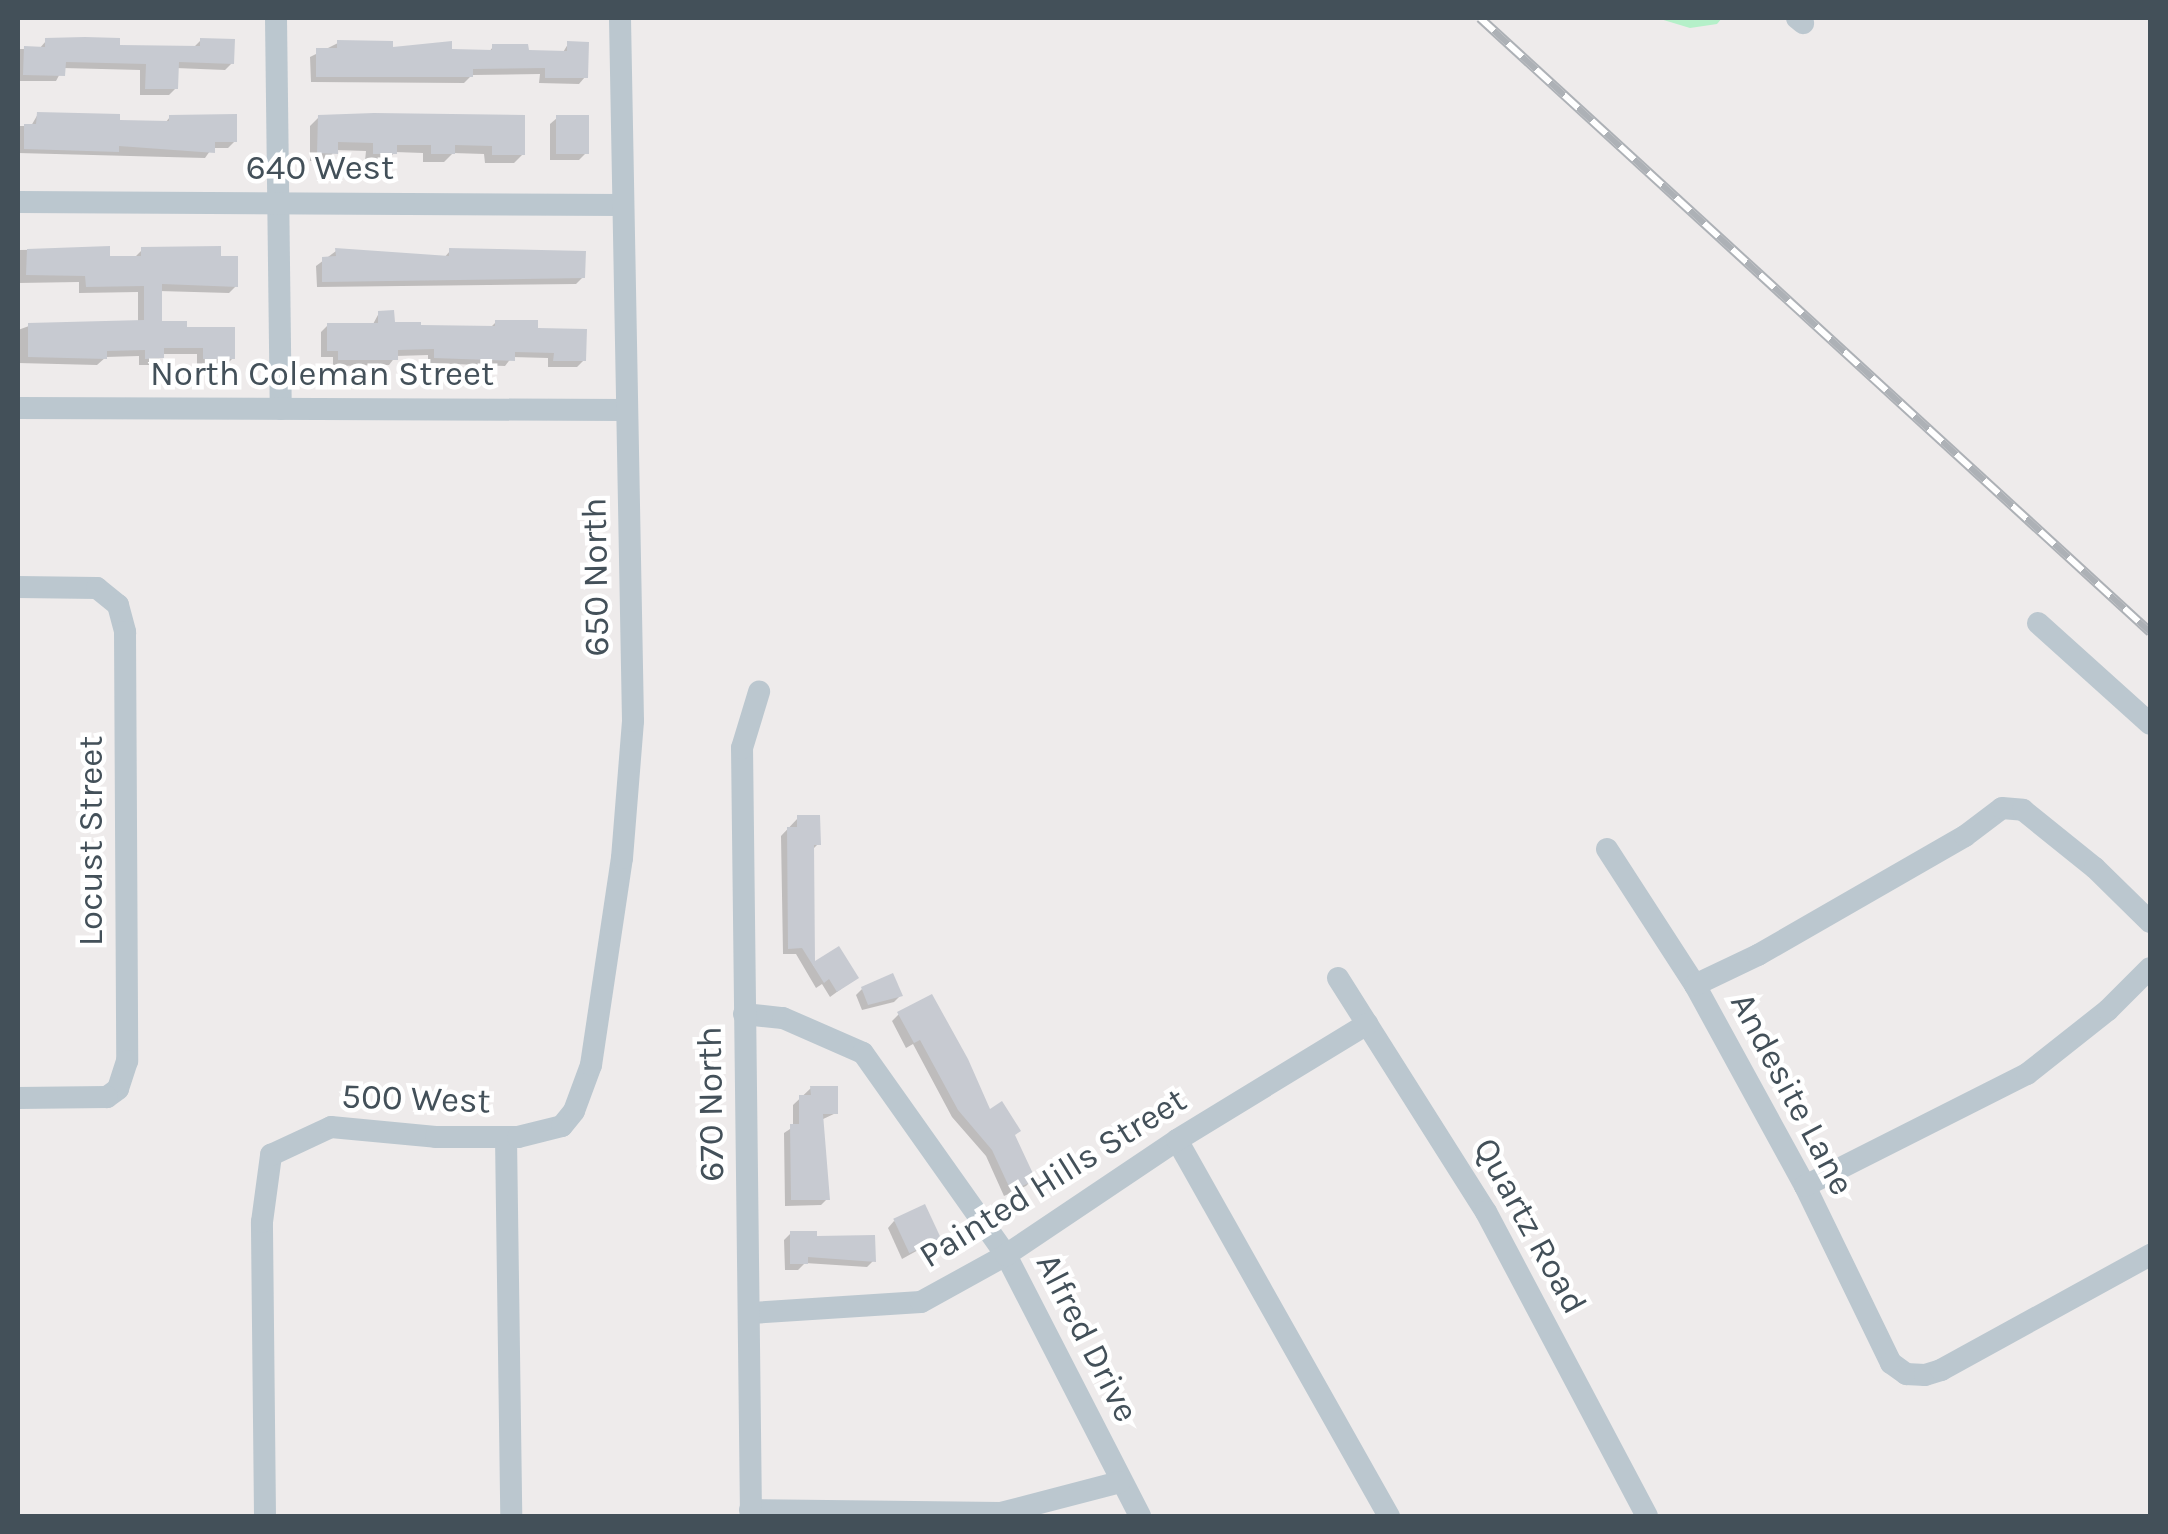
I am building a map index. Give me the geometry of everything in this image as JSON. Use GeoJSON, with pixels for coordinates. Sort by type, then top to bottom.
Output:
{"type":"FeatureCollection","features":[{"type":"Feature","properties":{"kind":"street"},"geometry":{"type":"LineString","coordinates":[[276,18],[281,409]]}},
{"type":"Feature","properties":{"kind":"street","name":"650 North"},"geometry":{"type":"LineString","coordinates":[[562,1126],[583,1091],[598,1030],[630,780],[633,665],[620,18]]}},
{"type":"Feature","properties":{"kind":"street","name":"640 West"},"geometry":{"type":"LineString","coordinates":[[18,202],[623,205]]}},
{"type":"Feature","properties":{"kind":"street","name":"North Coleman Street"},"geometry":{"type":"LineString","coordinates":[[18,408],[626,410]]}},
{"type":"Feature","properties":{"kind":"street","name":"Locust Street"},"geometry":{"type":"LineString","coordinates":[[18,587],[97,588],[110,594],[118,605],[125,632],[127,1061],[118,1089],[107,1097],[18,1098]]}},
{"type":"Feature","properties":{"kind":"street"},"geometry":{"type":"LineString","coordinates":[[2038,624],[2150,724]]}},
{"type":"Feature","properties":{"kind":"street","name":"670 North"},"geometry":{"type":"LineString","coordinates":[[751,1513],[742,748],[758,692]]}},
{"type":"Feature","properties":{"kind":"street"},"geometry":{"type":"LineString","coordinates":[[1694,985],[1758,955],[1930,856],[2002,808],[2024,810],[2095,868],[2150,922]]}},
{"type":"Feature","properties":{"kind":"street","name":"Andesite Lane"},"geometry":{"type":"LineString","coordinates":[[1607,849],[1694,985],[1805,1186],[1890,1363],[1906,1374],[1925,1376],[1941,1370],[2150,1255]]}},
{"type":"Feature","properties":{"kind":"street"},"geometry":{"type":"LineString","coordinates":[[1805,1186],[2027,1074],[2108,1010],[2150,968]]}},
{"type":"Feature","properties":{"kind":"street","name":"Quartz Road"},"geometry":{"type":"LineString","coordinates":[[1338,978],[1480,1201],[1648,1516]]}},
{"type":"Feature","properties":{"kind":"street","name":"Alfred Drive"},"geometry":{"type":"LineString","coordinates":[[744,1014],[783,1018],[863,1053],[1006,1255],[1140,1516]]}},
{"type":"Feature","properties":{"kind":"street","name":"Painted Hills Street"},"geometry":{"type":"LineString","coordinates":[[751,1313],[921,1302],[1006,1255],[1177,1140],[1368,1024]]}},
{"type":"Feature","properties":{"kind":"street","name":"500 West"},"geometry":{"type":"LineString","coordinates":[[265,1516],[262,1222],[271,1155],[331,1127],[436,1137],[506,1137],[562,1126]]}},
{"type":"Feature","properties":{"kind":"street"},"geometry":{"type":"LineString","coordinates":[[506,1137],[511,1516]]}},
{"type":"Feature","properties":{"kind":"street"},"geometry":{"type":"LineString","coordinates":[[1177,1140],[1389,1516]]}},
{"type":"Feature","properties":{"kind":"street"},"geometry":{"type":"LineString","coordinates":[[751,1513],[1001,1512],[1120,1482]]}},
{"type":"Feature","properties":{"kind":"green space"},"geometry":{"type":"Polygon","coordinates":[[[1657,18],[1722,18],[1717,24],[1690,28],[1657,18]]]}},
{"type":"Feature","properties":{"kind":"building"},"geometry":{"type":"Polygon","coordinates":[[[45,38],[120,38],[120,45],[200,46],[200,38],[235,39],[234,64],[179,62],[178,89],[145,89],[146,64],[66,62],[65,76],[23,75],[24,46],[45,47],[45,38]]]}},
{"type":"Feature","properties":{"kind":"building"},"geometry":{"type":"Polygon","coordinates":[[[337,40],[393,41],[393,47],[452,41],[452,49],[492,50],[492,44],[528,44],[529,50],[567,51],[567,41],[589,42],[588,78],[545,78],[545,68],[473,69],[473,77],[316,77],[316,48],[337,48],[337,40]]]}},
{"type":"Feature","properties":{"kind":"building"},"geometry":{"type":"Polygon","coordinates":[[[37,112],[120,114],[120,120],[169,121],[169,115],[237,114],[237,142],[215,142],[215,153],[119,146],[119,152],[24,149],[24,124],[36,124],[37,112]]]}},
{"type":"Feature","properties":{"kind":"building"},"geometry":{"type":"Polygon","coordinates":[[[318,115],[525,115],[525,155],[492,155],[492,146],[455,145],[455,154],[431,154],[431,145],[397,145],[397,154],[373,154],[373,143],[338,142],[338,154],[317,153],[318,115]]]}},
{"type":"Feature","properties":{"kind":"building"},"geometry":{"type":"Polygon","coordinates":[[[556,115],[589,115],[589,154],[556,154],[556,115]]]}},
{"type":"Feature","properties":{"kind":"building"},"geometry":{"type":"Polygon","coordinates":[[[110,246],[110,256],[141,256],[141,247],[221,246],[221,256],[238,256],[238,287],[162,284],[162,321],[187,321],[187,327],[235,327],[235,359],[203,359],[203,348],[164,348],[164,358],[145,359],[145,350],[107,351],[107,359],[28,357],[28,323],[144,320],[144,286],[86,287],[85,276],[26,275],[27,249],[110,246]]]}},
{"type":"Feature","properties":{"kind":"building"},"geometry":{"type":"Polygon","coordinates":[[[335,248],[449,256],[449,248],[586,251],[585,278],[322,282],[322,257],[336,256],[335,248]]]}},
{"type":"Feature","properties":{"kind":"building"},"geometry":{"type":"Polygon","coordinates":[[[394,310],[395,322],[421,325],[495,326],[495,320],[538,320],[538,328],[587,329],[586,361],[553,361],[554,353],[515,352],[515,361],[434,358],[434,349],[398,350],[398,360],[338,360],[338,351],[327,351],[327,323],[378,323],[378,311],[394,310]]]}},
{"type":"Feature","properties":{"kind":"building"},"geometry":{"type":"Polygon","coordinates":[[[797,815],[820,815],[821,845],[814,845],[815,961],[839,946],[859,978],[837,992],[829,979],[824,983],[802,948],[788,949],[787,827],[797,827],[797,815]]]}},
{"type":"Feature","properties":{"kind":"building"},"geometry":{"type":"Polygon","coordinates":[[[893,973],[903,996],[868,1005],[861,987],[893,973]]]}},
{"type":"Feature","properties":{"kind":"building"},"geometry":{"type":"Polygon","coordinates":[[[932,994],[990,1109],[1002,1101],[1021,1131],[1015,1135],[1036,1180],[1011,1191],[992,1150],[958,1110],[920,1040],[914,1043],[897,1012],[932,994]]]}},
{"type":"Feature","properties":{"kind":"building"},"geometry":{"type":"Polygon","coordinates":[[[810,1086],[838,1086],[838,1114],[823,1114],[830,1200],[791,1200],[790,1124],[799,1124],[799,1095],[811,1095],[810,1086]]]}},
{"type":"Feature","properties":{"kind":"building"},"geometry":{"type":"Polygon","coordinates":[[[925,1204],[941,1238],[909,1253],[893,1219],[925,1204]]]}},
{"type":"Feature","properties":{"kind":"building"},"geometry":{"type":"Polygon","coordinates":[[[790,1231],[817,1231],[817,1236],[875,1235],[876,1262],[808,1257],[808,1264],[790,1264],[790,1231]]]}},
{"type":"Feature","properties":{"kind":"railway"},"geometry":{"type":"LineString","coordinates":[[1480,18],[2150,632]]}}]}
